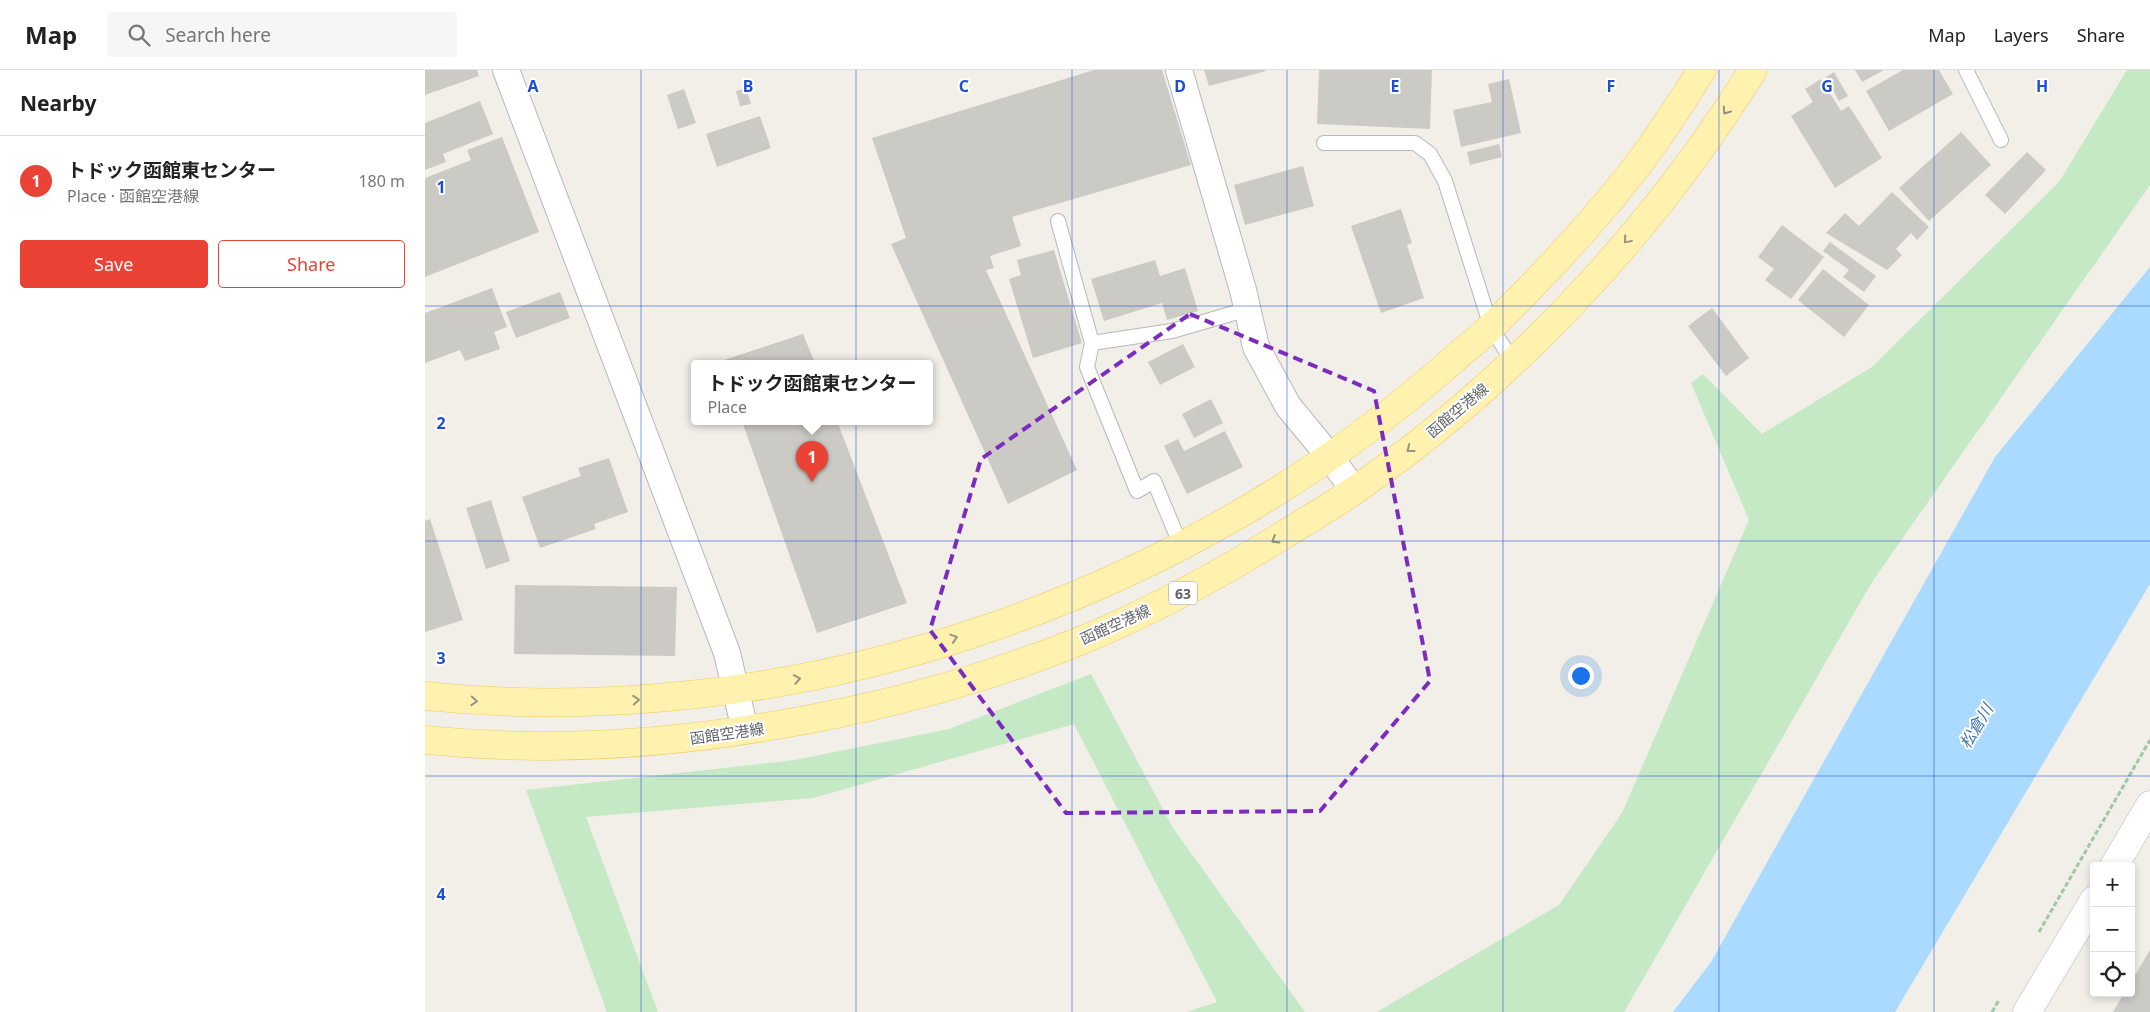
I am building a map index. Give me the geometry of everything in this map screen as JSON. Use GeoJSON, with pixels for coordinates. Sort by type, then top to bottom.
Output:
{"type":"FeatureCollection","features":[{"type":"Feature","properties":{"kind":"main road"},"geometry":{"type":"LineString","coordinates":[[425,696],[526,704],[606,702],[737,690],[848,668],[906,654],[973,632],[1078,593],[1181,546],[1255,505],[1330,457],[1410,398],[1491,327],[1587,226],[1631,174],[1702,70]]}},
{"type":"Feature","properties":{"kind":"main road","name":"函館空港線"},"geometry":{"type":"LineString","coordinates":[[425,740],[508,745],[615,745],[669,741],[745,730],[878,705],[1015,664],[1080,641],[1187,591],[1244,560],[1354,490],[1408,450],[1513,362],[1562,313],[1647,216],[1704,143],[1753,70]]}},
{"type":"Feature","properties":{"kind":"street"},"geometry":{"type":"LineString","coordinates":[[506,70],[727,653],[745,730]]}},
{"type":"Feature","properties":{"kind":"street"},"geometry":{"type":"LineString","coordinates":[[1179,70],[1248,309],[1255,347],[1288,406],[1330,457],[1354,490]]}},
{"type":"Feature","properties":{"kind":"street"},"geometry":{"type":"LineString","coordinates":[[2116,862],[2150,805]]}},
{"type":"Feature","properties":{"kind":"street"},"geometry":{"type":"LineString","coordinates":[[2027,1012],[2090,907]]}},
{"type":"Feature","properties":{"kind":"lane"},"geometry":{"type":"LineString","coordinates":[[1966,70],[2001,140]]}},
{"type":"Feature","properties":{"kind":"lane"},"geometry":{"type":"LineString","coordinates":[[1324,143],[1415,144],[1430,154],[1445,182],[1491,327],[1513,362]]}},
{"type":"Feature","properties":{"kind":"lane"},"geometry":{"type":"LineString","coordinates":[[1058,221],[1092,342],[1087,367],[1137,491],[1154,482],[1181,546]]}},
{"type":"Feature","properties":{"kind":"lane"},"geometry":{"type":"LineString","coordinates":[[1092,342],[1172,331],[1248,309]]}},
{"type":"Feature","properties":{"kind":"path"},"geometry":{"type":"LineString","coordinates":[[2035,937],[2150,740]]}},
{"type":"Feature","properties":{"kind":"path"},"geometry":{"type":"LineString","coordinates":[[1992,1012],[2001,995]]}},
{"type":"Feature","properties":{"kind":"highlighted area"},"geometry":{"type":"Polygon","coordinates":[[[1190,314],[1374,391],[1430,681],[1320,811],[1066,813],[930,630],[981,459],[1190,314]]]}},
{"type":"Feature","properties":{"kind":"green space"},"geometry":{"type":"Polygon","coordinates":[[[2127,70],[2150,70],[2150,185],[1872,582],[1624,1012],[1377,1012],[1559,905],[1622,813],[1749,520],[1691,383],[1703,374],[1762,434],[1872,367],[2059,182],[2127,70]]]}},
{"type":"Feature","properties":{"kind":"green space"},"geometry":{"type":"Polygon","coordinates":[[[1091,674],[1173,828],[1305,1012],[1187,1012],[1217,1002],[1074,724],[813,798],[586,817],[658,1012],[607,1012],[526,790],[795,760],[949,729],[1091,674]]]}},
{"type":"Feature","properties":{"kind":"water","name":"松倉川"},"geometry":{"type":"Polygon","coordinates":[[[2150,267],[2150,584],[1895,1012],[1673,1012],[1711,962],[1995,457],[2150,267]]]}},
{"type":"Feature","properties":{"kind":"building"},"geometry":{"type":"Polygon","coordinates":[[[425,70],[477,70],[479,76],[425,95],[425,70]]]}},
{"type":"Feature","properties":{"kind":"building"},"geometry":{"type":"Polygon","coordinates":[[[1094,70],[1162,70],[1191,165],[1012,217],[1021,246],[990,256],[994,268],[986,270],[1077,470],[1008,504],[891,244],[906,238],[872,138],[1094,70]]]}},
{"type":"Feature","properties":{"kind":"building"},"geometry":{"type":"Polygon","coordinates":[[[1204,70],[1265,70],[1266,71],[1209,86],[1204,70]]]}},
{"type":"Feature","properties":{"kind":"building"},"geometry":{"type":"Polygon","coordinates":[[[1319,70],[1432,70],[1430,129],[1317,124],[1319,70]]]}},
{"type":"Feature","properties":{"kind":"building"},"geometry":{"type":"Polygon","coordinates":[[[1855,70],[1884,70],[1862,82],[1855,70]]]}},
{"type":"Feature","properties":{"kind":"building"},"geometry":{"type":"Polygon","coordinates":[[[1903,70],[1939,70],[1953,94],[1889,131],[1866,91],[1903,70]]]}},
{"type":"Feature","properties":{"kind":"building"},"geometry":{"type":"Polygon","coordinates":[[[1834,72],[1848,96],[1839,101],[1826,77],[1834,72]]]}},
{"type":"Feature","properties":{"kind":"building"},"geometry":{"type":"Polygon","coordinates":[[[1509,79],[1521,133],[1461,147],[1453,110],[1492,102],[1488,84],[1509,79]]]}},
{"type":"Feature","properties":{"kind":"building"},"geometry":{"type":"Polygon","coordinates":[[[1821,79],[1841,111],[1849,106],[1882,158],[1835,188],[1791,116],[1813,102],[1805,89],[1821,79]]]}},
{"type":"Feature","properties":{"kind":"building"},"geometry":{"type":"Polygon","coordinates":[[[746,88],[751,104],[740,106],[736,91],[746,88]]]}},
{"type":"Feature","properties":{"kind":"building"},"geometry":{"type":"Polygon","coordinates":[[[684,89],[696,123],[678,129],[667,95],[684,89]]]}},
{"type":"Feature","properties":{"kind":"building"},"geometry":{"type":"Polygon","coordinates":[[[480,101],[493,134],[443,154],[446,162],[425,170],[425,123],[480,101]]]}},
{"type":"Feature","properties":{"kind":"building"},"geometry":{"type":"Polygon","coordinates":[[[760,116],[771,148],[717,167],[706,134],[760,116]]]}},
{"type":"Feature","properties":{"kind":"building"},"geometry":{"type":"Polygon","coordinates":[[[1961,132],[1991,165],[1929,221],[1899,188],[1961,132]]]}},
{"type":"Feature","properties":{"kind":"building"},"geometry":{"type":"Polygon","coordinates":[[[502,137],[539,232],[425,277],[425,178],[471,160],[467,150],[502,137]]]}},
{"type":"Feature","properties":{"kind":"building"},"geometry":{"type":"Polygon","coordinates":[[[1499,144],[1502,157],[1470,165],[1467,152],[1499,144]]]}},
{"type":"Feature","properties":{"kind":"building"},"geometry":{"type":"Polygon","coordinates":[[[2027,152],[2046,170],[2005,214],[1985,195],[2027,152]]]}},
{"type":"Feature","properties":{"kind":"building"},"geometry":{"type":"Polygon","coordinates":[[[1303,166],[1314,206],[1245,225],[1234,185],[1303,166]]]}},
{"type":"Feature","properties":{"kind":"building"},"geometry":{"type":"Polygon","coordinates":[[[1892,192],[1929,227],[1917,240],[1911,233],[1896,249],[1902,255],[1887,270],[1826,233],[1845,213],[1859,226],[1892,192]]]}},
{"type":"Feature","properties":{"kind":"building"},"geometry":{"type":"Polygon","coordinates":[[[1401,209],[1412,243],[1407,245],[1424,298],[1381,313],[1351,226],[1401,209]]]}},
{"type":"Feature","properties":{"kind":"building"},"geometry":{"type":"Polygon","coordinates":[[[1782,225],[1824,257],[1791,299],[1765,280],[1774,269],[1758,257],[1782,225]]]}},
{"type":"Feature","properties":{"kind":"building"},"geometry":{"type":"Polygon","coordinates":[[[1830,242],[1876,276],[1864,292],[1843,277],[1849,270],[1823,251],[1830,242]]]}},
{"type":"Feature","properties":{"kind":"building"},"geometry":{"type":"Polygon","coordinates":[[[1054,250],[1082,343],[1033,358],[1009,279],[1021,275],[1017,260],[1054,250]]]}},
{"type":"Feature","properties":{"kind":"building"},"geometry":{"type":"Polygon","coordinates":[[[1155,260],[1160,276],[1185,268],[1198,311],[1167,320],[1162,303],[1104,321],[1091,279],[1155,260]]]}},
{"type":"Feature","properties":{"kind":"building"},"geometry":{"type":"Polygon","coordinates":[[[1823,269],[1869,305],[1844,337],[1798,300],[1823,269]]]}},
{"type":"Feature","properties":{"kind":"building"},"geometry":{"type":"Polygon","coordinates":[[[492,288],[507,327],[494,332],[500,349],[465,361],[460,350],[425,363],[425,313],[492,288]]]}},
{"type":"Feature","properties":{"kind":"building"},"geometry":{"type":"Polygon","coordinates":[[[560,292],[570,318],[516,338],[506,312],[560,292]]]}},
{"type":"Feature","properties":{"kind":"building"},"geometry":{"type":"Polygon","coordinates":[[[1712,308],[1749,358],[1726,376],[1688,326],[1712,308]]]}},
{"type":"Feature","properties":{"kind":"building"},"geometry":{"type":"Polygon","coordinates":[[[803,334],[814,360],[724,360],[803,334]]]}},
{"type":"Feature","properties":{"kind":"building"},"geometry":{"type":"Polygon","coordinates":[[[1183,344],[1195,367],[1160,385],[1148,362],[1183,344]]]}},
{"type":"Feature","properties":{"kind":"building"},"geometry":{"type":"Polygon","coordinates":[[[1211,399],[1223,423],[1194,438],[1182,414],[1211,399]]]}},
{"type":"Feature","properties":{"kind":"building"},"geometry":{"type":"Polygon","coordinates":[[[743,425],[839,425],[907,603],[817,633],[743,425]]]}},
{"type":"Feature","properties":{"kind":"building"},"geometry":{"type":"Polygon","coordinates":[[[1225,431],[1243,467],[1187,494],[1164,446],[1178,439],[1184,451],[1225,431]]]}},
{"type":"Feature","properties":{"kind":"building"},"geometry":{"type":"Polygon","coordinates":[[[609,458],[628,512],[594,524],[596,529],[540,548],[522,497],[581,476],[578,468],[609,458]]]}},
{"type":"Feature","properties":{"kind":"building"},"geometry":{"type":"Polygon","coordinates":[[[491,500],[510,561],[486,569],[466,508],[491,500]]]}},
{"type":"Feature","properties":{"kind":"building"},"geometry":{"type":"Polygon","coordinates":[[[430,519],[463,620],[425,632],[425,521],[430,519]]]}},
{"type":"Feature","properties":{"kind":"building"},"geometry":{"type":"Polygon","coordinates":[[[515,585],[677,587],[675,656],[514,654],[515,585]]]}},
{"type":"Feature","properties":{"kind":"building"},"geometry":{"type":"Polygon","coordinates":[[[2150,950],[2150,1012],[2113,1012],[2122,997],[2135,997],[2135,975],[2150,950]]]}},
{"type":"Feature","properties":{"kind":"place","name":"トドック函館東センター"},"geometry":{"type":"Point","coordinates":[812,482]}}]}
